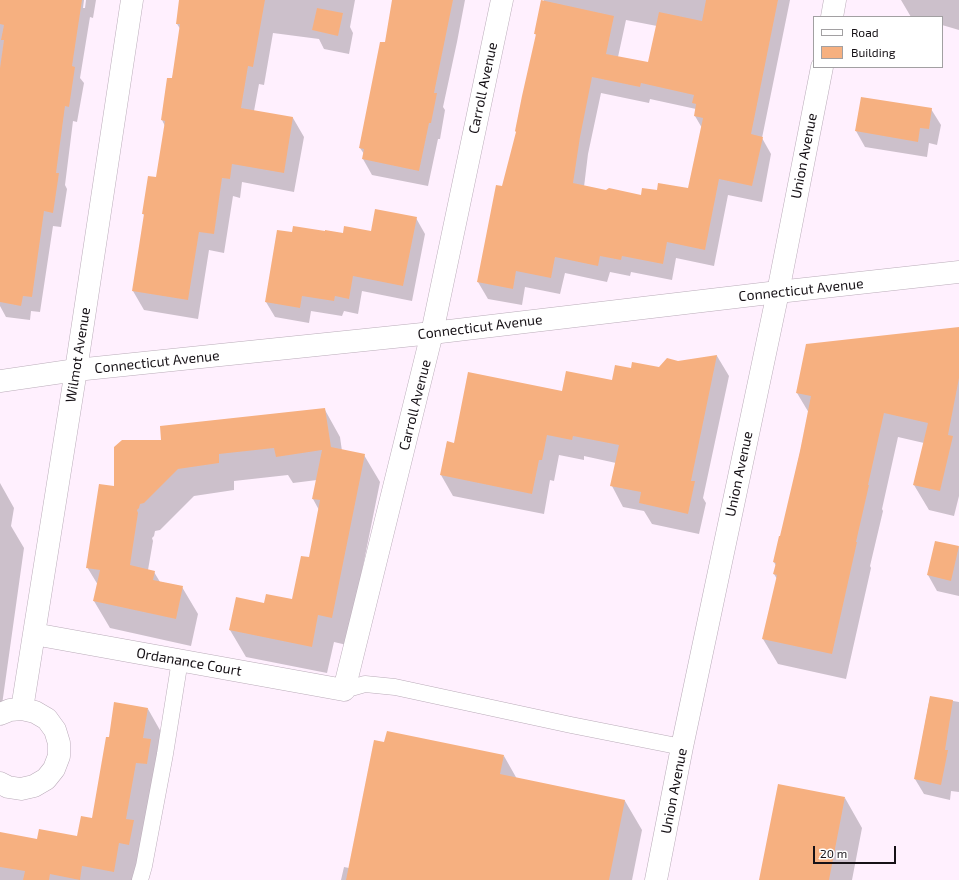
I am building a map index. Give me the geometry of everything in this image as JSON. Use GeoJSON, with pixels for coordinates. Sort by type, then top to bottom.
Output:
{"type":"FeatureCollection","features":[{"type":"Feature","properties":{"kind":"street","name":"Wilmot Avenue"},"geometry":{"type":"LineString","coordinates":[[22,709],[76,370],[132,0]]}},
{"type":"Feature","properties":{"kind":"street","name":"Carroll Avenue"},"geometry":{"type":"LineString","coordinates":[[344,690],[432,333],[502,0]]}},
{"type":"Feature","properties":{"kind":"street"},"geometry":{"type":"LineString","coordinates":[[832,16],[835,0]]}},
{"type":"Feature","properties":{"kind":"street","name":"Union Avenue"},"geometry":{"type":"LineString","coordinates":[[656,880],[682,747],[778,292],[822,68]]}},
{"type":"Feature","properties":{"kind":"street","name":"Connecticut Avenue"},"geometry":{"type":"LineString","coordinates":[[0,381],[76,370],[432,333],[959,272]]}},
{"type":"Feature","properties":{"kind":"street","name":"Ordanance Court"},"geometry":{"type":"LineString","coordinates":[[34,634],[344,690]]}},
{"type":"Feature","properties":{"kind":"street"},"geometry":{"type":"LineString","coordinates":[[0,714],[10,710],[22,709],[35,712],[47,719],[55,730],[59,743],[59,756],[54,769],[46,779],[34,786],[21,789],[8,787],[0,783]]}},
{"type":"Feature","properties":{"kind":"lane"},"geometry":{"type":"LineString","coordinates":[[140,880],[144,866],[163,762],[180,660]]}},
{"type":"Feature","properties":{"kind":"lane"},"geometry":{"type":"LineString","coordinates":[[344,690],[364,684],[395,687],[682,747]]}},
{"type":"Feature","properties":{"kind":"building"},"geometry":{"type":"Polygon","coordinates":[[[0,0],[82,0],[72,66],[75,67],[69,107],[65,106],[56,173],[59,173],[53,213],[44,211],[32,297],[23,296],[21,306],[0,302],[0,68],[4,40],[1,40],[4,25],[0,24],[0,0]]]}},
{"type":"Feature","properties":{"kind":"building"},"geometry":{"type":"Polygon","coordinates":[[[179,0],[265,0],[253,67],[248,66],[241,108],[293,117],[284,173],[232,164],[230,179],[222,178],[214,234],[199,232],[188,300],[132,291],[144,214],[142,214],[148,176],[156,177],[165,121],[161,120],[167,78],[172,78],[180,24],[176,24],[179,0]]]}},
{"type":"Feature","properties":{"kind":"building"},"geometry":{"type":"Polygon","coordinates":[[[392,0],[453,0],[434,93],[437,93],[419,171],[362,159],[364,149],[359,148],[380,42],[385,42],[392,0]]]}},
{"type":"Feature","properties":{"kind":"building"},"geometry":{"type":"Polygon","coordinates":[[[541,0],[614,16],[606,54],[648,62],[659,12],[702,21],[706,0],[778,0],[751,134],[763,137],[752,186],[719,179],[705,250],[667,242],[663,264],[622,256],[621,260],[600,256],[598,266],[555,257],[551,278],[516,271],[513,289],[477,282],[496,185],[502,186],[516,132],[522,96],[536,34],[534,34],[541,0]],[[592,77],[580,137],[573,183],[606,190],[609,188],[641,195],[642,188],[657,190],[658,183],[688,188],[703,118],[694,116],[696,104],[692,103],[694,95],[641,83],[640,87],[592,77]]]}},
{"type":"Feature","properties":{"kind":"building"},"geometry":{"type":"Polygon","coordinates":[[[317,8],[343,13],[338,36],[312,30],[317,8]]]}},
{"type":"Feature","properties":{"kind":"building"},"geometry":{"type":"Polygon","coordinates":[[[861,97],[932,108],[929,129],[920,128],[918,142],[855,131],[861,97]]]}},
{"type":"Feature","properties":{"kind":"building"},"geometry":{"type":"Polygon","coordinates":[[[375,209],[417,217],[403,286],[353,276],[349,299],[335,296],[334,301],[302,296],[300,308],[265,302],[277,230],[292,232],[293,226],[343,233],[344,226],[371,231],[375,209]]]}},
{"type":"Feature","properties":{"kind":"building"},"geometry":{"type":"Polygon","coordinates":[[[959,327],[959,378],[948,435],[953,436],[940,491],[913,485],[928,423],[884,413],[832,654],[762,639],[777,575],[773,574],[776,563],[773,562],[800,451],[811,396],[796,393],[806,344],[959,327]]]}},
{"type":"Feature","properties":{"kind":"building"},"geometry":{"type":"Polygon","coordinates":[[[717,355],[691,481],[695,481],[688,514],[639,503],[641,492],[610,486],[619,445],[573,436],[572,440],[547,435],[542,460],[539,460],[532,494],[440,475],[447,441],[454,443],[468,372],[562,391],[566,371],[612,380],[615,365],[631,368],[632,362],[659,367],[667,358],[678,361],[717,355]]]}},
{"type":"Feature","properties":{"kind":"building"},"geometry":{"type":"Polygon","coordinates":[[[325,408],[331,447],[365,454],[332,618],[318,615],[312,647],[229,630],[236,597],[264,603],[266,594],[292,599],[301,556],[309,557],[320,500],[312,499],[322,450],[276,457],[274,448],[219,454],[219,463],[178,469],[144,503],[140,504],[137,510],[138,513],[130,565],[155,571],[153,580],[183,586],[176,619],[93,601],[100,570],[86,568],[99,484],[114,486],[114,447],[122,440],[161,440],[160,426],[325,408]]]}},
{"type":"Feature","properties":{"kind":"building"},"geometry":{"type":"Polygon","coordinates":[[[935,541],[959,546],[951,581],[927,575],[935,541]]]}},
{"type":"Feature","properties":{"kind":"building"},"geometry":{"type":"Polygon","coordinates":[[[930,696],[953,700],[945,750],[948,750],[941,785],[914,779],[930,696]]]}},
{"type":"Feature","properties":{"kind":"building"},"geometry":{"type":"Polygon","coordinates":[[[114,702],[148,708],[143,738],[151,739],[147,764],[136,763],[126,819],[134,820],[129,845],[119,843],[114,872],[82,866],[80,880],[50,874],[49,880],[23,880],[25,871],[0,867],[0,832],[37,839],[39,829],[77,836],[81,816],[92,818],[106,737],[109,737],[114,702]]]}},
{"type":"Feature","properties":{"kind":"building"},"geometry":{"type":"Polygon","coordinates":[[[387,731],[504,755],[500,774],[625,800],[609,880],[346,880],[374,740],[384,742],[387,731]]]}},
{"type":"Feature","properties":{"kind":"building"},"geometry":{"type":"Polygon","coordinates":[[[778,784],[845,797],[829,880],[759,880],[778,784]]]}}]}
